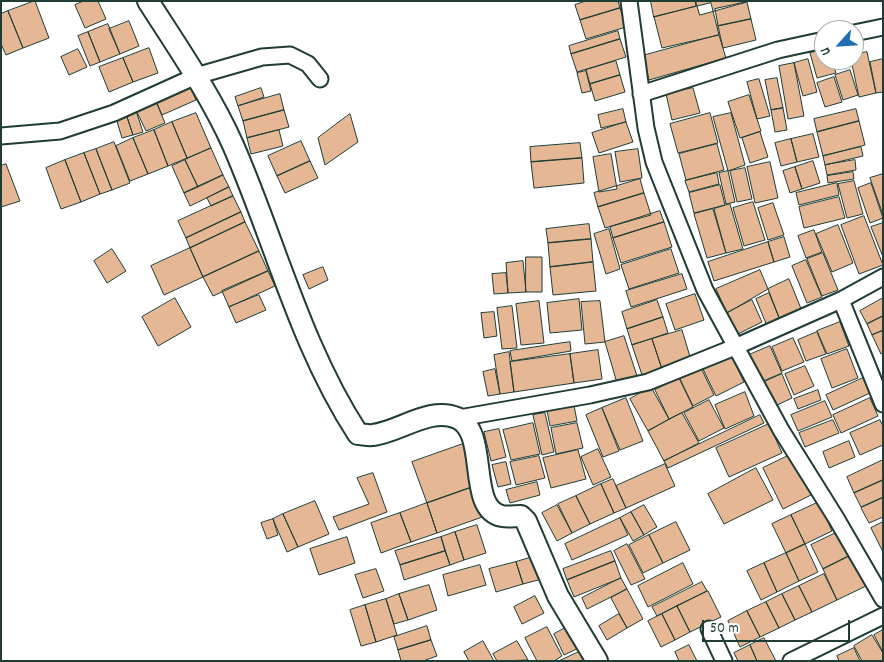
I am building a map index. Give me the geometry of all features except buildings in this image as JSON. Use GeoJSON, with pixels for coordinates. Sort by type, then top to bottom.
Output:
{"type":"FeatureCollection","features":[{"type":"Feature","properties":{"kind":"street"},"geometry":{"type":"LineString","coordinates":[[148,1],[196,76],[232,145],[327,382],[358,434],[372,436],[428,418],[447,414],[459,418],[468,426],[472,435],[484,497],[490,510],[501,516],[522,516],[526,521],[558,596],[597,661]]}},
{"type":"Feature","properties":{"kind":"street"},"geometry":{"type":"LineString","coordinates":[[629,1],[641,94],[654,162],[705,290],[781,430],[836,518],[883,599]]}},
{"type":"Feature","properties":{"kind":"street"},"geometry":{"type":"LineString","coordinates":[[864,31],[883,27]]}},
{"type":"Feature","properties":{"kind":"street"},"geometry":{"type":"LineString","coordinates":[[641,94],[778,50],[814,42]]}},
{"type":"Feature","properties":{"kind":"street"},"geometry":{"type":"LineString","coordinates":[[1,136],[60,131],[114,113],[196,76],[262,57],[290,56],[308,64],[320,79]]}},
{"type":"Feature","properties":{"kind":"street"},"geometry":{"type":"LineString","coordinates":[[459,418],[590,395],[648,382],[735,347],[841,300],[883,277]]}},
{"type":"Feature","properties":{"kind":"street"},"geometry":{"type":"LineString","coordinates":[[841,300],[883,404]]}},
{"type":"Feature","properties":{"kind":"street"},"geometry":{"type":"LineString","coordinates":[[791,661],[883,616]]}},
{"type":"Feature","properties":{"kind":"street"},"geometry":{"type":"LineString","coordinates":[[709,629],[724,661]]}}]}
